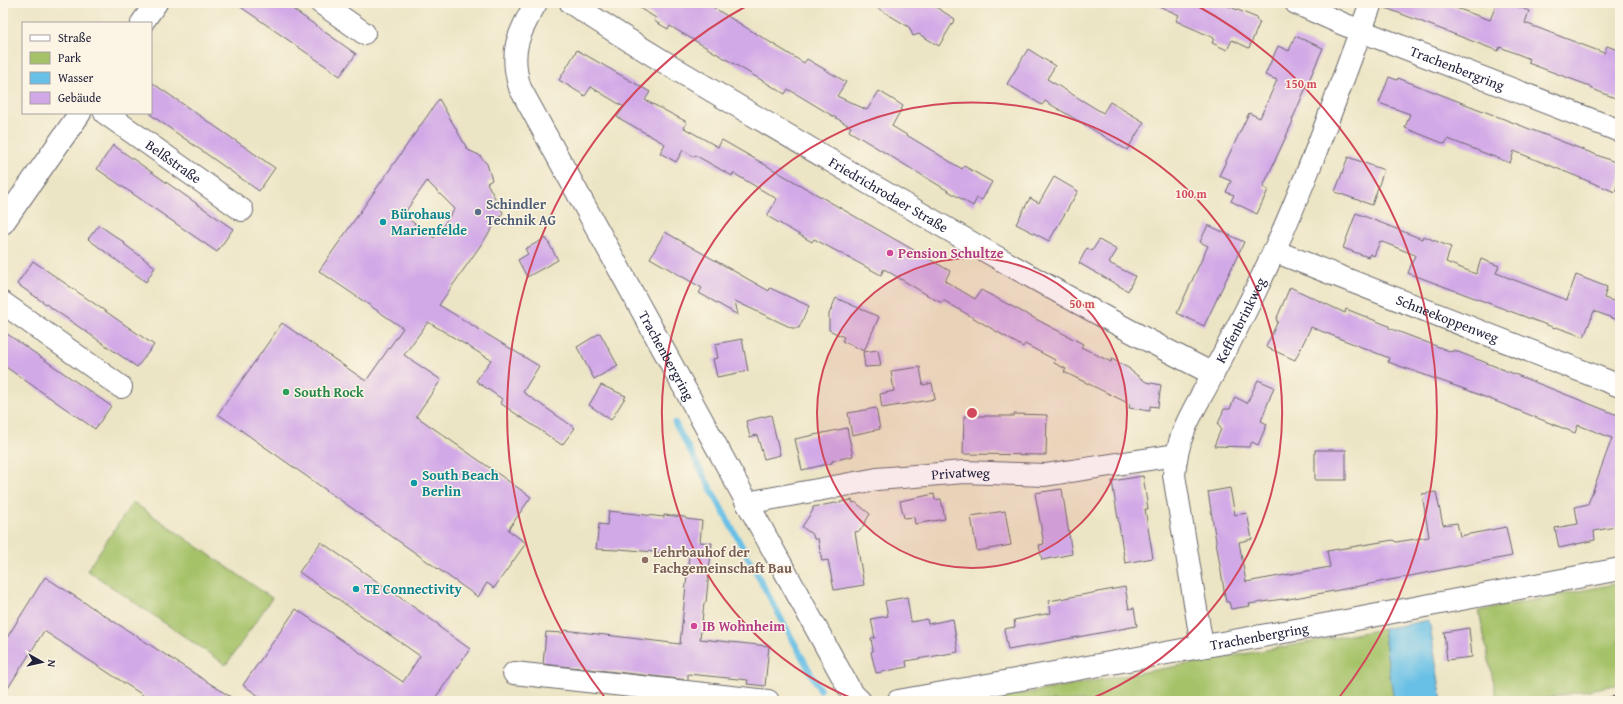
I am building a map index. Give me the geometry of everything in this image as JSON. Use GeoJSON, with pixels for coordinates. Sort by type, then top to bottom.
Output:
{"type":"FeatureCollection","features":[{"type":"Feature","properties":{"kind":"street"},"geometry":{"type":"LineString","coordinates":[[143,22],[156,3]]}},
{"type":"Feature","properties":{"kind":"street"},"geometry":{"type":"LineString","coordinates":[[321,3],[364,33]]}},
{"type":"Feature","properties":{"kind":"street","name":"Trachenbergring"},"geometry":{"type":"LineString","coordinates":[[536,3],[522,28],[516,44],[514,56],[515,71],[520,88],[851,692],[858,701]]}},
{"type":"Feature","properties":{"kind":"street","name":"Friedrichrodaer Straße"},"geometry":{"type":"LineString","coordinates":[[571,3],[629,41],[978,248],[1071,300],[1213,374]]}},
{"type":"Feature","properties":{"kind":"street","name":"Trachenbergring"},"geometry":{"type":"LineString","coordinates":[[1296,3],[1361,31],[1620,131]]}},
{"type":"Feature","properties":{"kind":"street","name":"Keffenbrinkweg"},"geometry":{"type":"LineString","coordinates":[[1202,646],[1174,475],[1176,455],[1180,438],[1191,411],[1213,374],[1274,251],[1321,138],[1371,3]]}},
{"type":"Feature","properties":{"kind":"street"},"geometry":{"type":"LineString","coordinates":[[6,213],[79,114]]}},
{"type":"Feature","properties":{"kind":"street","name":"Belßstraße"},"geometry":{"type":"LineString","coordinates":[[106,114],[242,210]]}},
{"type":"Feature","properties":{"kind":"street","name":"Schneekoppenweg"},"geometry":{"type":"LineString","coordinates":[[1274,251],[1620,386]]}},
{"type":"Feature","properties":{"kind":"street"},"geometry":{"type":"LineString","coordinates":[[3,303],[121,387]]}},
{"type":"Feature","properties":{"kind":"street","name":"Privatweg"},"geometry":{"type":"LineString","coordinates":[[747,503],[877,479],[964,472],[1045,475],[1176,455]]}},
{"type":"Feature","properties":{"kind":"street","name":"Trachenbergring"},"geometry":{"type":"LineString","coordinates":[[898,701],[1620,569]]}},
{"type":"Feature","properties":{"kind":"street"},"geometry":{"type":"LineString","coordinates":[[514,673],[768,701]]}},
{"type":"Feature","properties":{"kind":"green space"},"geometry":{"type":"Polygon","coordinates":[[[133,502],[272,598],[226,665],[87,570],[133,502]]]}},
{"type":"Feature","properties":{"kind":"green space"},"geometry":{"type":"Polygon","coordinates":[[[1620,583],[1620,684],[1531,701],[1497,700],[1479,611],[1620,583]]]}},
{"type":"Feature","properties":{"kind":"green space"},"geometry":{"type":"Polygon","coordinates":[[[1383,629],[1394,701],[983,701],[1383,629]]]}},
{"type":"Feature","properties":{"kind":"water"},"geometry":{"type":"Polygon","coordinates":[[[1429,620],[1442,701],[1394,701],[1383,629],[1429,620]]]}},
{"type":"Feature","properties":{"kind":"building"},"geometry":{"type":"Polygon","coordinates":[[[235,3],[284,3],[356,54],[340,76],[235,3]]]}},
{"type":"Feature","properties":{"kind":"building"},"geometry":{"type":"Polygon","coordinates":[[[631,3],[706,3],[804,63],[807,59],[846,82],[837,96],[867,110],[879,91],[897,102],[903,106],[892,126],[962,169],[964,166],[992,182],[982,200],[977,198],[973,206],[849,131],[851,127],[788,89],[785,94],[670,26],[668,29],[654,21],[656,18],[631,3]]]}},
{"type":"Feature","properties":{"kind":"building"},"geometry":{"type":"Polygon","coordinates":[[[869,3],[929,3],[955,19],[939,46],[919,34],[913,36],[909,27],[869,3]]]}},
{"type":"Feature","properties":{"kind":"building"},"geometry":{"type":"Polygon","coordinates":[[[1152,3],[1221,3],[1257,18],[1256,20],[1260,22],[1249,48],[1232,40],[1227,50],[1212,43],[1214,38],[1176,21],[1179,15],[1152,3]]]}},
{"type":"Feature","properties":{"kind":"building"},"geometry":{"type":"Polygon","coordinates":[[[1383,3],[1442,3],[1490,20],[1497,3],[1509,3],[1529,11],[1525,23],[1604,53],[1607,46],[1620,51],[1620,100],[1590,88],[1590,86],[1528,63],[1530,59],[1500,47],[1498,51],[1383,7],[1383,3]]]}},
{"type":"Feature","properties":{"kind":"building"},"geometry":{"type":"Polygon","coordinates":[[[1295,36],[1323,48],[1292,120],[1293,121],[1263,187],[1268,190],[1257,214],[1231,201],[1234,195],[1226,192],[1231,181],[1219,176],[1249,113],[1260,118],[1277,80],[1265,75],[1278,46],[1289,51],[1295,36]]]}},
{"type":"Feature","properties":{"kind":"building"},"geometry":{"type":"Polygon","coordinates":[[[1028,49],[1055,66],[1047,79],[1103,113],[1110,102],[1144,122],[1127,150],[1045,101],[1042,105],[1007,84],[1028,49]]]}},
{"type":"Feature","properties":{"kind":"building"},"geometry":{"type":"Polygon","coordinates":[[[577,50],[650,92],[645,100],[687,122],[684,128],[718,147],[722,140],[950,271],[945,281],[975,299],[981,290],[1083,344],[1081,347],[1111,362],[1112,359],[1130,369],[1146,382],[1161,385],[1158,407],[1150,406],[1150,411],[1129,408],[1130,404],[1064,372],[1066,369],[1054,363],[1055,360],[1025,344],[1023,347],[943,300],[942,303],[934,299],[884,269],[881,275],[814,239],[812,242],[767,216],[777,199],[733,173],[732,176],[695,155],[694,157],[683,150],[676,162],[660,153],[665,144],[617,117],[624,107],[591,87],[585,96],[559,80],[577,50]]]}},
{"type":"Feature","properties":{"kind":"building"},"geometry":{"type":"Polygon","coordinates":[[[1389,77],[1397,80],[1398,78],[1620,164],[1620,178],[1615,192],[1514,151],[1510,163],[1448,139],[1445,144],[1405,128],[1410,114],[1379,103],[1389,77]]]}},
{"type":"Feature","properties":{"kind":"building"},"geometry":{"type":"Polygon","coordinates":[[[152,83],[275,168],[259,191],[151,115],[152,83]]]}},
{"type":"Feature","properties":{"kind":"building"},"geometry":{"type":"Polygon","coordinates":[[[439,99],[468,150],[479,155],[487,164],[492,180],[487,183],[503,213],[439,305],[539,366],[523,392],[575,428],[562,445],[500,403],[502,399],[476,381],[491,360],[428,322],[404,355],[441,380],[416,416],[531,497],[508,530],[526,543],[494,588],[487,583],[478,597],[218,414],[282,323],[366,381],[403,328],[319,271],[439,99]],[[427,181],[403,215],[434,238],[455,209],[427,181]]]}},
{"type":"Feature","properties":{"kind":"building"},"geometry":{"type":"Polygon","coordinates":[[[113,145],[233,229],[217,252],[97,169],[113,145]]]}},
{"type":"Feature","properties":{"kind":"building"},"geometry":{"type":"Polygon","coordinates":[[[1348,157],[1384,170],[1372,205],[1335,192],[1348,157]]]}},
{"type":"Feature","properties":{"kind":"building"},"geometry":{"type":"Polygon","coordinates":[[[1054,177],[1078,191],[1049,241],[1016,224],[1030,198],[1039,203],[1054,177]]]}},
{"type":"Feature","properties":{"kind":"building"},"geometry":{"type":"Polygon","coordinates":[[[1356,213],[1422,239],[1423,236],[1451,247],[1446,262],[1476,274],[1481,259],[1499,266],[1496,273],[1567,300],[1576,275],[1607,287],[1604,298],[1620,303],[1620,321],[1594,311],[1584,337],[1556,327],[1555,328],[1408,273],[1415,255],[1380,241],[1374,256],[1370,254],[1368,257],[1343,248],[1356,213]]]}},
{"type":"Feature","properties":{"kind":"building"},"geometry":{"type":"Polygon","coordinates":[[[99,225],[155,267],[146,282],[88,239],[99,225]]]}},
{"type":"Feature","properties":{"kind":"building"},"geometry":{"type":"Polygon","coordinates":[[[1208,225],[1244,242],[1204,326],[1177,313],[1208,246],[1200,242],[1208,225]]]}},
{"type":"Feature","properties":{"kind":"building"},"geometry":{"type":"Polygon","coordinates":[[[665,232],[769,291],[770,288],[809,306],[799,328],[792,328],[735,301],[738,315],[699,293],[702,288],[650,258],[665,232]]]}},
{"type":"Feature","properties":{"kind":"building"},"geometry":{"type":"Polygon","coordinates":[[[546,238],[558,260],[527,277],[518,260],[528,254],[525,249],[546,238]]]}},
{"type":"Feature","properties":{"kind":"building"},"geometry":{"type":"Polygon","coordinates":[[[1099,240],[1117,250],[1109,263],[1135,276],[1128,291],[1079,263],[1087,248],[1092,251],[1099,240]]]}},
{"type":"Feature","properties":{"kind":"building"},"geometry":{"type":"Polygon","coordinates":[[[33,261],[154,345],[137,367],[17,284],[33,261]]]}},
{"type":"Feature","properties":{"kind":"building"},"geometry":{"type":"Polygon","coordinates":[[[1290,287],[1345,313],[1346,309],[1389,326],[1389,328],[1452,352],[1453,350],[1620,416],[1620,526],[1594,531],[1595,540],[1559,548],[1555,528],[1578,524],[1575,507],[1588,504],[1612,438],[1578,425],[1575,433],[1467,390],[1388,362],[1389,358],[1311,327],[1295,360],[1266,347],[1278,321],[1276,320],[1290,287]]]}},
{"type":"Feature","properties":{"kind":"building"},"geometry":{"type":"Polygon","coordinates":[[[836,298],[879,317],[864,351],[842,341],[844,337],[829,330],[829,314],[836,298]]]}},
{"type":"Feature","properties":{"kind":"building"},"geometry":{"type":"Polygon","coordinates":[[[3,331],[111,406],[95,429],[3,365],[3,331]]]}},
{"type":"Feature","properties":{"kind":"building"},"geometry":{"type":"Polygon","coordinates":[[[600,333],[618,366],[594,379],[577,347],[600,333]]]}},
{"type":"Feature","properties":{"kind":"building"},"geometry":{"type":"Polygon","coordinates":[[[742,339],[748,371],[717,377],[713,359],[718,358],[715,344],[742,339]]]}},
{"type":"Feature","properties":{"kind":"building"},"geometry":{"type":"Polygon","coordinates":[[[878,350],[881,366],[865,367],[863,352],[878,350]]]}},
{"type":"Feature","properties":{"kind":"building"},"geometry":{"type":"Polygon","coordinates":[[[920,367],[923,385],[932,383],[935,399],[882,408],[880,394],[894,391],[891,371],[920,367]]]}},
{"type":"Feature","properties":{"kind":"building"},"geometry":{"type":"Polygon","coordinates":[[[1258,380],[1274,387],[1261,421],[1267,424],[1258,445],[1252,442],[1249,447],[1214,446],[1221,429],[1218,424],[1224,409],[1230,409],[1235,397],[1247,403],[1258,380]]]}},
{"type":"Feature","properties":{"kind":"building"},"geometry":{"type":"Polygon","coordinates":[[[601,385],[626,396],[611,420],[589,405],[601,385]]]}},
{"type":"Feature","properties":{"kind":"building"},"geometry":{"type":"Polygon","coordinates":[[[876,408],[880,429],[852,435],[848,413],[876,408]]]}},
{"type":"Feature","properties":{"kind":"building"},"geometry":{"type":"Polygon","coordinates":[[[1014,414],[1047,415],[1046,455],[963,454],[964,416],[1014,416],[1014,414]]]}},
{"type":"Feature","properties":{"kind":"building"},"geometry":{"type":"Polygon","coordinates":[[[771,415],[780,455],[764,459],[757,435],[750,437],[746,421],[771,415]]]}},
{"type":"Feature","properties":{"kind":"building"},"geometry":{"type":"Polygon","coordinates":[[[847,428],[853,456],[802,470],[795,439],[847,428]]]}},
{"type":"Feature","properties":{"kind":"building"},"geometry":{"type":"Polygon","coordinates":[[[1315,450],[1346,450],[1346,480],[1315,480],[1315,450]]]}},
{"type":"Feature","properties":{"kind":"building"},"geometry":{"type":"Polygon","coordinates":[[[1143,476],[1148,509],[1145,509],[1153,558],[1125,563],[1112,481],[1143,476]]]}},
{"type":"Feature","properties":{"kind":"building"},"geometry":{"type":"Polygon","coordinates":[[[1230,488],[1235,515],[1247,513],[1252,539],[1239,542],[1246,582],[1330,567],[1327,551],[1393,540],[1396,542],[1429,537],[1422,494],[1436,492],[1443,525],[1457,523],[1460,536],[1506,527],[1512,556],[1334,591],[1249,604],[1250,606],[1231,609],[1229,602],[1226,602],[1208,492],[1230,488]]]}},
{"type":"Feature","properties":{"kind":"building"},"geometry":{"type":"Polygon","coordinates":[[[1062,489],[1072,554],[1042,560],[1039,545],[1044,544],[1035,493],[1062,489]]]}},
{"type":"Feature","properties":{"kind":"building"},"geometry":{"type":"Polygon","coordinates":[[[934,494],[935,500],[941,499],[945,519],[915,524],[914,517],[904,518],[900,501],[934,494]]]}},
{"type":"Feature","properties":{"kind":"building"},"geometry":{"type":"Polygon","coordinates":[[[852,500],[853,503],[855,502],[870,514],[860,531],[855,532],[864,585],[834,590],[828,560],[822,561],[818,539],[814,539],[813,535],[802,527],[813,510],[813,507],[852,500]]]}},
{"type":"Feature","properties":{"kind":"building"},"geometry":{"type":"Polygon","coordinates":[[[609,511],[664,517],[664,515],[685,517],[686,519],[702,521],[700,542],[712,543],[706,602],[704,603],[700,639],[769,646],[765,686],[747,684],[748,680],[688,674],[688,680],[543,664],[546,632],[563,633],[564,630],[680,644],[689,555],[619,549],[596,549],[599,524],[607,525],[609,511]]]}},
{"type":"Feature","properties":{"kind":"building"},"geometry":{"type":"Polygon","coordinates":[[[1005,511],[1011,545],[977,551],[971,516],[1005,511]]]}},
{"type":"Feature","properties":{"kind":"building"},"geometry":{"type":"Polygon","coordinates":[[[321,542],[439,625],[439,627],[470,649],[433,701],[266,701],[243,685],[296,609],[403,682],[420,656],[299,572],[321,542]]]}},
{"type":"Feature","properties":{"kind":"building"},"geometry":{"type":"Polygon","coordinates":[[[45,577],[237,701],[152,701],[44,631],[3,696],[3,644],[45,577]]]}},
{"type":"Feature","properties":{"kind":"building"},"geometry":{"type":"Polygon","coordinates":[[[1125,587],[1129,609],[1134,608],[1137,626],[1008,650],[1004,629],[1015,627],[1014,620],[1051,613],[1049,601],[1125,587]]]}},
{"type":"Feature","properties":{"kind":"building"},"geometry":{"type":"Polygon","coordinates":[[[907,597],[911,622],[927,619],[928,624],[953,619],[958,652],[906,661],[907,667],[876,673],[871,652],[873,651],[871,638],[875,638],[871,619],[888,616],[885,601],[907,597]]]}},
{"type":"Feature","properties":{"kind":"building"},"geometry":{"type":"Polygon","coordinates":[[[1469,628],[1472,657],[1447,660],[1444,632],[1469,628]]]}},
{"type":"Feature","properties":{"kind":"waterway"},"geometry":{"type":"LineString","coordinates":[[675,423],[820,690]]}},
{"type":"Feature","properties":{"kind":"tram line"},"geometry":{"type":"LineString","coordinates":[[1593,701],[1620,695]]}},
{"type":"Feature","properties":{"kind":"place","name":"Schindler Technik AG"},"geometry":{"type":"Point","coordinates":[478,212]}},
{"type":"Feature","properties":{"kind":"place","name":"Bürohaus Marienfelde"},"geometry":{"type":"Point","coordinates":[383,222]}},
{"type":"Feature","properties":{"kind":"place","name":"Pension Schultze"},"geometry":{"type":"Point","coordinates":[890,253]}},
{"type":"Feature","properties":{"kind":"place","name":"South Rock"},"geometry":{"type":"Point","coordinates":[286,392]}},
{"type":"Feature","properties":{"kind":"place","name":"South Beach Berlin"},"geometry":{"type":"Point","coordinates":[414,483]}},
{"type":"Feature","properties":{"kind":"place","name":"Lehrbauhof der Fachgemeinschaft Bau"},"geometry":{"type":"Point","coordinates":[645,560]}},
{"type":"Feature","properties":{"kind":"place","name":"TE Connectivity"},"geometry":{"type":"Point","coordinates":[356,589]}},
{"type":"Feature","properties":{"kind":"place","name":"IB Wohnheim"},"geometry":{"type":"Point","coordinates":[694,626]}}]}
